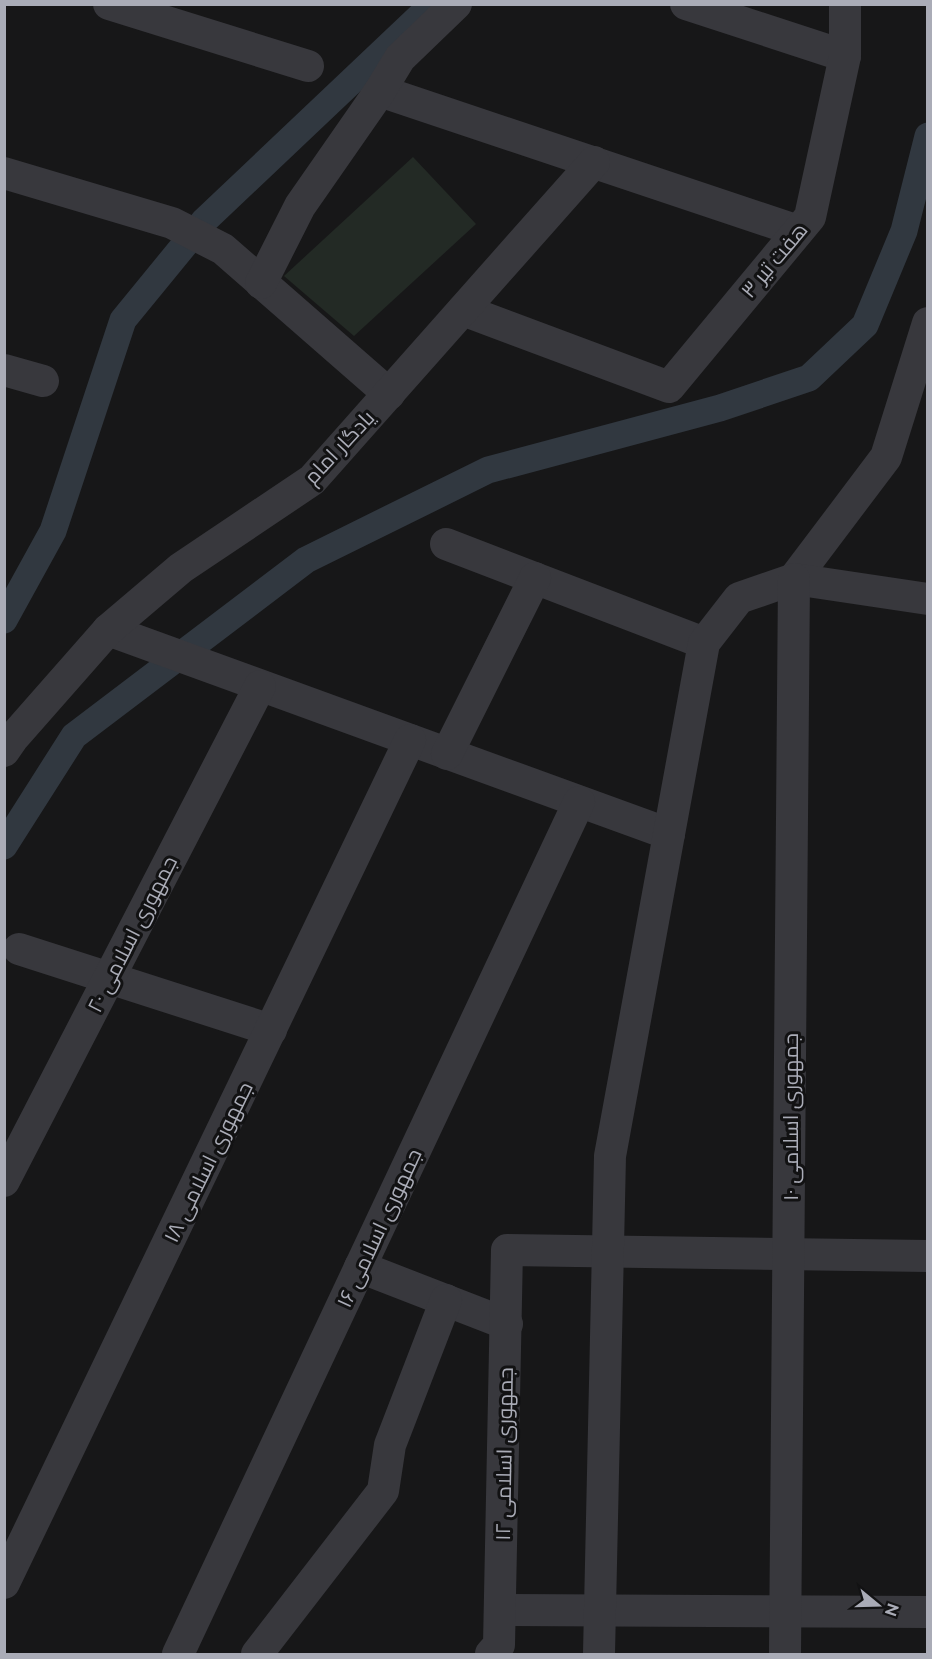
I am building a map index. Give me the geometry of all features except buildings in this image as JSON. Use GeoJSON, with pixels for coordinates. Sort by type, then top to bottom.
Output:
{"type":"FeatureCollection","features":[{"type":"Feature","properties":{"kind":"street"},"geometry":{"type":"LineString","coordinates":[[109,4],[308,66]]}},
{"type":"Feature","properties":{"kind":"street"},"geometry":{"type":"LineString","coordinates":[[261,283],[300,206],[380,91],[400,58],[456,4]]}},
{"type":"Feature","properties":{"kind":"street"},"geometry":{"type":"LineString","coordinates":[[686,4],[845,56]]}},
{"type":"Feature","properties":{"kind":"street","name":"هفت تیر ۳"},"geometry":{"type":"LineString","coordinates":[[463,310],[669,387],[810,217],[845,56],[845,4]]}},
{"type":"Feature","properties":{"kind":"street"},"geometry":{"type":"LineString","coordinates":[[380,91],[798,231]]}},
{"type":"Feature","properties":{"kind":"street","name":"یادگار امام"},"geometry":{"type":"LineString","coordinates":[[4,751],[108,630],[182,568],[312,480],[594,162]]}},
{"type":"Feature","properties":{"kind":"street"},"geometry":{"type":"LineString","coordinates":[[4,173],[172,223],[223,249],[389,394]]}},
{"type":"Feature","properties":{"kind":"street"},"geometry":{"type":"LineString","coordinates":[[794,579],[886,457],[927,325]]}},
{"type":"Feature","properties":{"kind":"street"},"geometry":{"type":"LineString","coordinates":[[4,370],[43,381]]}},
{"type":"Feature","properties":{"kind":"street"},"geometry":{"type":"LineString","coordinates":[[446,544],[704,643]]}},
{"type":"Feature","properties":{"kind":"street"},"geometry":{"type":"LineString","coordinates":[[447,754],[535,578]]}},
{"type":"Feature","properties":{"kind":"street"},"geometry":{"type":"LineString","coordinates":[[599,1654],[610,1156],[704,643],[739,598],[794,579],[927,599]]}},
{"type":"Feature","properties":{"kind":"street","name":"جمهوری اسلامی ۱۰"},"geometry":{"type":"LineString","coordinates":[[785,1654],[794,579]]}},
{"type":"Feature","properties":{"kind":"street"},"geometry":{"type":"LineString","coordinates":[[108,630],[669,834]]}},
{"type":"Feature","properties":{"kind":"street","name":"جمهوری اسلامی ۲۰"},"geometry":{"type":"LineString","coordinates":[[4,1181],[260,686]]}},
{"type":"Feature","properties":{"kind":"street","name":"جمهوری اسلامی ۱۸"},"geometry":{"type":"LineString","coordinates":[[4,1583],[410,741]]}},
{"type":"Feature","properties":{"kind":"street","name":"جمهوری اسلامی ۱۶"},"geometry":{"type":"LineString","coordinates":[[178,1654],[579,802]]}},
{"type":"Feature","properties":{"kind":"street"},"geometry":{"type":"LineString","coordinates":[[19,950],[271,1030]]}},
{"type":"Feature","properties":{"kind":"street","name":"جمهوری اسلامی ۱۲"},"geometry":{"type":"LineString","coordinates":[[491,1654],[499,1645],[507,1250],[608,1252]]}},
{"type":"Feature","properties":{"kind":"street"},"geometry":{"type":"LineString","coordinates":[[608,1252],[927,1256]]}},
{"type":"Feature","properties":{"kind":"street"},"geometry":{"type":"LineString","coordinates":[[360,1267],[507,1324]]}},
{"type":"Feature","properties":{"kind":"street"},"geometry":{"type":"LineString","coordinates":[[257,1654],[383,1491],[390,1445],[446,1300]]}},
{"type":"Feature","properties":{"kind":"street"},"geometry":{"type":"LineString","coordinates":[[500,1610],[927,1612]]}},
{"type":"Feature","properties":{"kind":"shaded area"},"geometry":{"type":"Polygon","coordinates":[[[413,157],[476,224],[354,336],[284,276],[413,157]]]}},
{"type":"Feature","properties":{"kind":"waterway"},"geometry":{"type":"LineString","coordinates":[[4,620],[53,531],[123,320],[204,221],[433,4]]}},
{"type":"Feature","properties":{"kind":"waterway"},"geometry":{"type":"LineString","coordinates":[[4,846],[74,736],[306,560],[488,470],[720,408],[809,378],[865,325],[904,231],[928,136]]}}]}
